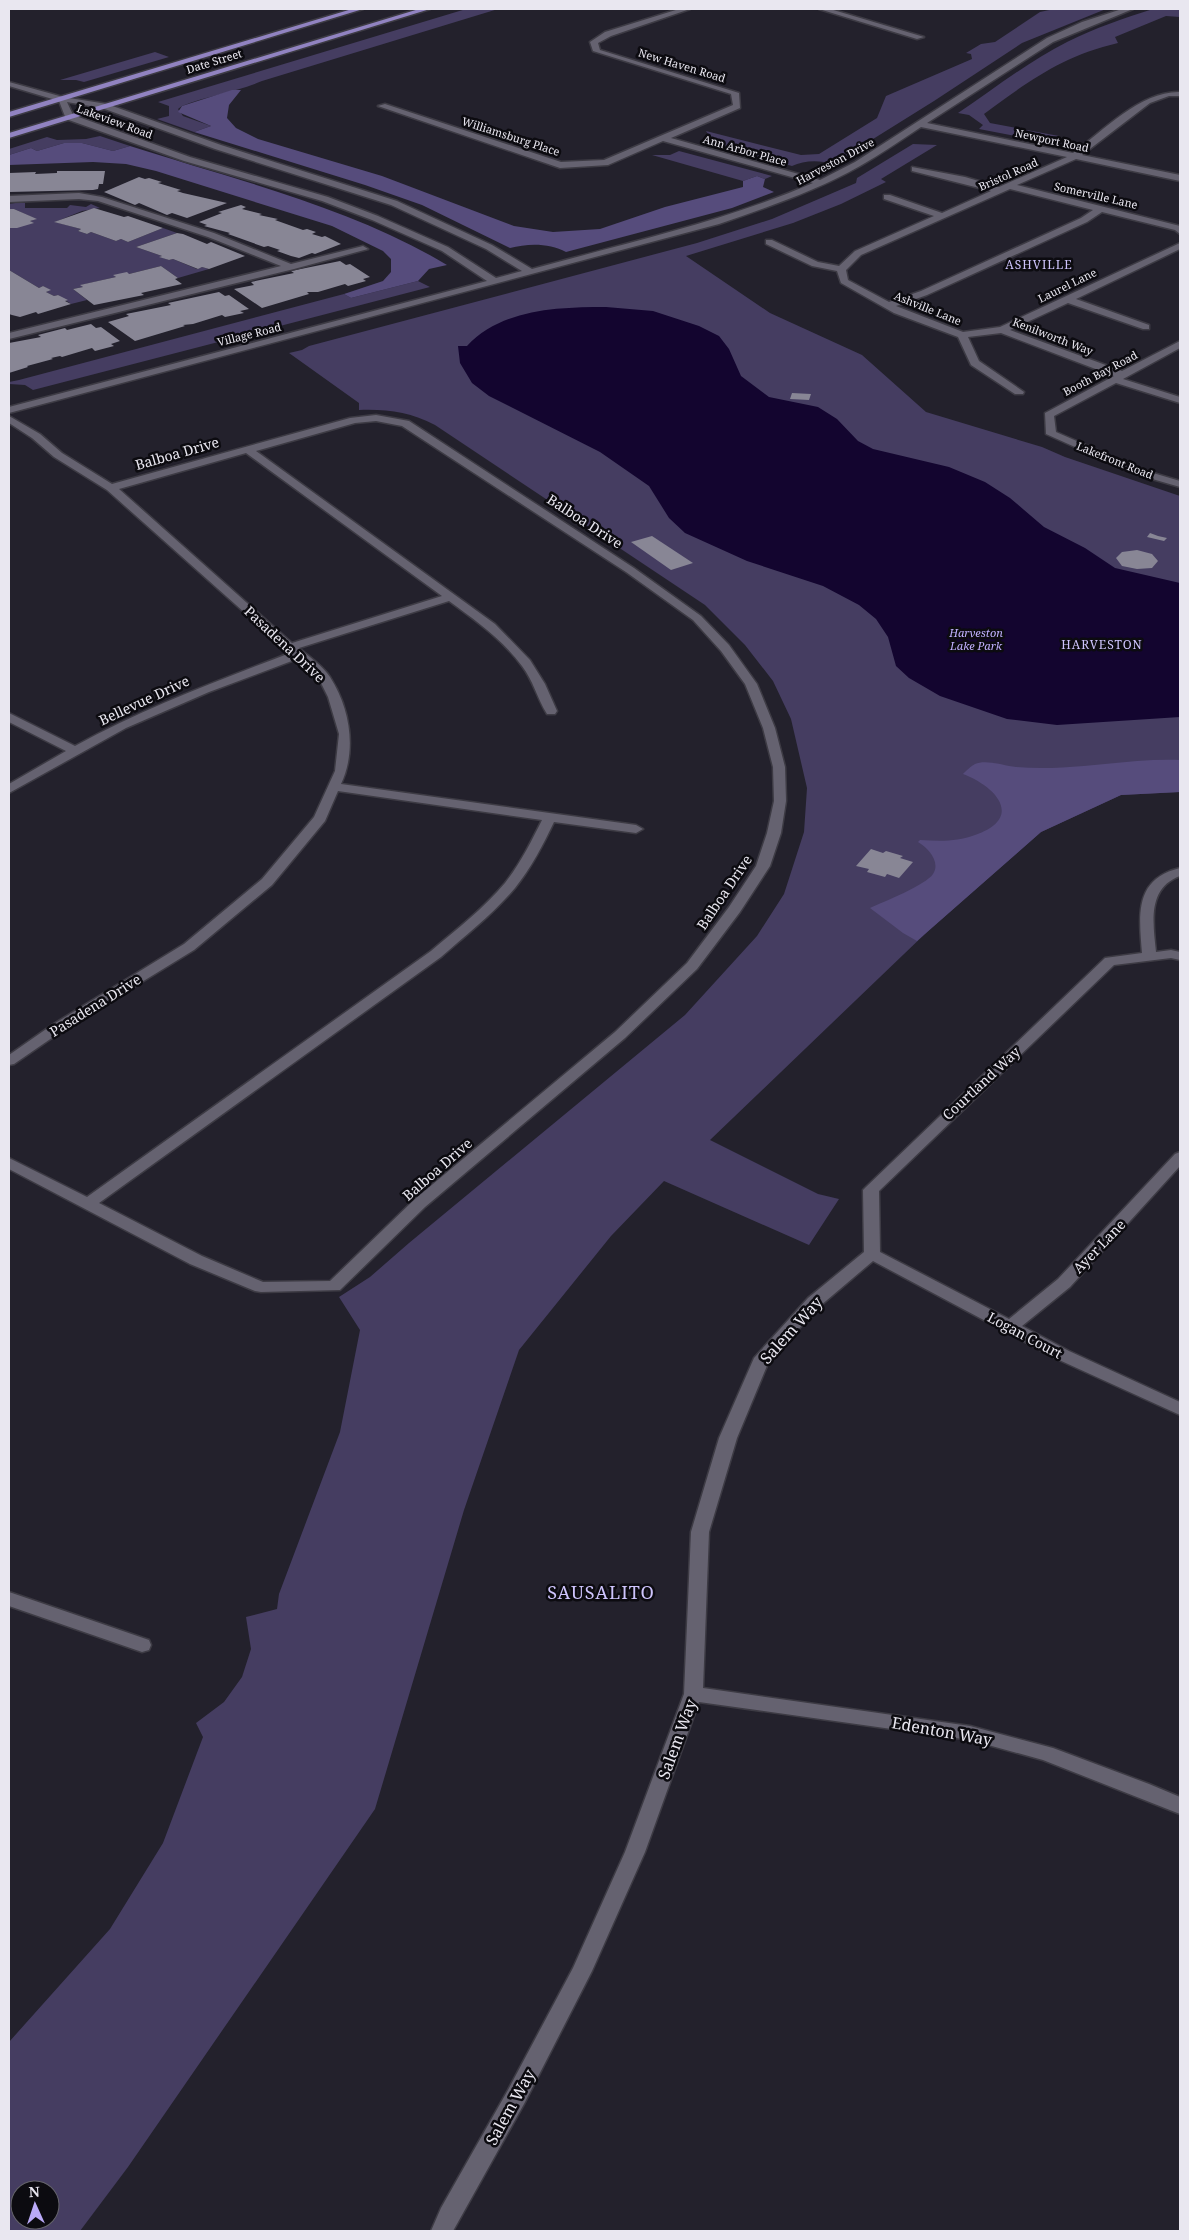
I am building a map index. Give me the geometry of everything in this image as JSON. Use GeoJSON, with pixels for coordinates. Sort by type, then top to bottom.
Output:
{"type":"FeatureCollection","features":[{"type":"Feature","properties":{"kind":"main road","name":"Date Street"},"geometry":{"type":"LineString","coordinates":[[9,115],[359,9]]}},
{"type":"Feature","properties":{"kind":"main road","name":"Date Street"},"geometry":{"type":"LineString","coordinates":[[9,136],[426,9]]}},
{"type":"Feature","properties":{"kind":"street","name":"New Haven Road"},"geometry":{"type":"LineString","coordinates":[[662,138],[737,106],[735,93],[598,51],[594,42],[608,34],[686,9]]}},
{"type":"Feature","properties":{"kind":"street"},"geometry":{"type":"LineString","coordinates":[[823,9],[920,37]]}},
{"type":"Feature","properties":{"kind":"street","name":"Harveston Drive"},"geometry":{"type":"LineString","coordinates":[[495,282],[716,222],[784,199],[822,183],[858,164],[1050,40],[1085,24],[1129,9]]}},
{"type":"Feature","properties":{"kind":"street"},"geometry":{"type":"LineString","coordinates":[[9,84],[62,99]]}},
{"type":"Feature","properties":{"kind":"street","name":"Bristol Road"},"geometry":{"type":"LineString","coordinates":[[840,269],[858,253],[1074,157],[1147,100],[1168,94],[1180,94]]}},
{"type":"Feature","properties":{"kind":"street","name":"Lakeview Road"},"geometry":{"type":"LineString","coordinates":[[62,99],[104,106],[218,147],[394,203],[489,247],[530,272]]}},
{"type":"Feature","properties":{"kind":"street","name":"Lakeview Road"},"geometry":{"type":"LineString","coordinates":[[62,99],[69,117],[178,156],[325,199],[367,215],[445,249],[495,282]]}},
{"type":"Feature","properties":{"kind":"street","name":"Williamsburg Place"},"geometry":{"type":"LineString","coordinates":[[382,106],[560,165],[605,163],[662,138]]}},
{"type":"Feature","properties":{"kind":"street","name":"Newport Road"},"geometry":{"type":"LineString","coordinates":[[920,124],[1180,178]]}},
{"type":"Feature","properties":{"kind":"street","name":"Ann Arbor Place"},"geometry":{"type":"LineString","coordinates":[[662,138],[822,183]]}},
{"type":"Feature","properties":{"kind":"street"},"geometry":{"type":"LineString","coordinates":[[915,169],[999,190]]}},
{"type":"Feature","properties":{"kind":"street","name":"Somerville Lane"},"geometry":{"type":"LineString","coordinates":[[1009,186],[1179,229]]}},
{"type":"Feature","properties":{"kind":"street"},"geometry":{"type":"LineString","coordinates":[[9,199],[79,196],[99,199],[211,235],[291,267]]}},
{"type":"Feature","properties":{"kind":"street"},"geometry":{"type":"LineString","coordinates":[[886,197],[943,216]]}},
{"type":"Feature","properties":{"kind":"street"},"geometry":{"type":"LineString","coordinates":[[887,306],[924,293],[1084,220],[1101,208]]}},
{"type":"Feature","properties":{"kind":"street"},"geometry":{"type":"LineString","coordinates":[[769,242],[815,264],[840,269]]}},
{"type":"Feature","properties":{"kind":"street","name":"Laurel Lane"},"geometry":{"type":"LineString","coordinates":[[962,335],[1002,330],[1180,246]]}},
{"type":"Feature","properties":{"kind":"street"},"geometry":{"type":"LineString","coordinates":[[9,336],[363,249]]}},
{"type":"Feature","properties":{"kind":"street"},"geometry":{"type":"LineString","coordinates":[[1167,252],[1180,255]]}},
{"type":"Feature","properties":{"kind":"street","name":"Ashville Lane"},"geometry":{"type":"LineString","coordinates":[[840,269],[844,281],[887,306],[962,335]]}},
{"type":"Feature","properties":{"kind":"street","name":"Village Road"},"geometry":{"type":"LineString","coordinates":[[9,410],[495,282]]}},
{"type":"Feature","properties":{"kind":"street"},"geometry":{"type":"LineString","coordinates":[[1067,299],[1146,327]]}},
{"type":"Feature","properties":{"kind":"street"},"geometry":{"type":"LineString","coordinates":[[9,326],[22,333]]}},
{"type":"Feature","properties":{"kind":"street","name":"Kenilworth Way"},"geometry":{"type":"LineString","coordinates":[[1002,330],[1180,400]]}},
{"type":"Feature","properties":{"kind":"street"},"geometry":{"type":"LineString","coordinates":[[962,335],[975,363],[1019,392]]}},
{"type":"Feature","properties":{"kind":"street","name":"Booth Bay Road"},"geometry":{"type":"LineString","coordinates":[[1051,434],[1049,415],[1180,344]]}},
{"type":"Feature","properties":{"kind":"street","name":"Balboa Drive"},"geometry":{"type":"LineString","coordinates":[[9,1163],[196,1260],[261,1287],[334,1286],[420,1203],[620,1035],[692,966],[735,909],[763,866],[774,834],[780,801],[779,767],[769,728],[751,684],[719,642],[697,618],[668,595],[405,423],[376,418],[354,420],[111,488]]}},
{"type":"Feature","properties":{"kind":"street","name":"Pasadena Drive"},"geometry":{"type":"LineString","coordinates":[[9,419],[36,436],[58,455],[111,488],[324,676],[334,697],[345,734],[341,771],[320,818],[267,882],[190,947],[56,1028],[9,1061]]}},
{"type":"Feature","properties":{"kind":"street","name":"Lakefront Road"},"geometry":{"type":"LineString","coordinates":[[1051,434],[1139,472],[1180,484]]}},
{"type":"Feature","properties":{"kind":"street"},"geometry":{"type":"LineString","coordinates":[[248,450],[491,626],[514,648],[526,663],[539,684],[551,711]]}},
{"type":"Feature","properties":{"kind":"street","name":"Bellevue Drive"},"geometry":{"type":"LineString","coordinates":[[9,789],[122,725],[204,689],[296,650],[451,597]]}},
{"type":"Feature","properties":{"kind":"street"},"geometry":{"type":"LineString","coordinates":[[9,718],[75,751]]}},
{"type":"Feature","properties":{"kind":"street"},"geometry":{"type":"LineString","coordinates":[[334,787],[636,828]]}},
{"type":"Feature","properties":{"kind":"street"},"geometry":{"type":"LineString","coordinates":[[87,1204],[436,954],[476,921],[510,884],[532,853],[550,817]]}},
{"type":"Feature","properties":{"kind":"street"},"geometry":{"type":"LineString","coordinates":[[1149,956],[1146,916],[1149,895],[1167,874],[1180,872]]}},
{"type":"Feature","properties":{"kind":"street","name":"Courtland Way"},"geometry":{"type":"LineString","coordinates":[[872,1254],[871,1190],[877,1184],[1110,961],[1171,954],[1180,956]]}},
{"type":"Feature","properties":{"kind":"street","name":"Ayer Lane"},"geometry":{"type":"LineString","coordinates":[[1010,1327],[1064,1282],[1137,1206],[1180,1157]]}},
{"type":"Feature","properties":{"kind":"street","name":"Logan Court"},"geometry":{"type":"LineString","coordinates":[[872,1254],[1063,1355],[1180,1409]]}},
{"type":"Feature","properties":{"kind":"street","name":"Salem Way"},"geometry":{"type":"LineString","coordinates":[[442,2231],[449,2215],[516,2097],[582,1971],[635,1852],[693,1694],[700,1532],[728,1438],[762,1358],[814,1302],[872,1254]]}},
{"type":"Feature","properties":{"kind":"street"},"geometry":{"type":"LineString","coordinates":[[9,1599],[142,1644]]}},
{"type":"Feature","properties":{"kind":"street","name":"Edenton Way"},"geometry":{"type":"LineString","coordinates":[[693,1694],[970,1733],[1046,1753],[1142,1789],[1180,1806]]}},
{"type":"Feature","properties":{"kind":"green space"},"geometry":{"type":"Polygon","coordinates":[[[466,9],[498,9],[182,106],[178,109],[183,116],[211,126],[194,132],[157,119],[169,116],[169,106],[158,102],[466,9]]]}},
{"type":"Feature","properties":{"kind":"green space"},"geometry":{"type":"Polygon","coordinates":[[[1054,9],[1106,9],[1022,43],[833,164],[812,161],[792,166],[701,141],[710,137],[706,131],[801,155],[819,154],[877,118],[886,96],[972,59],[971,54],[966,53],[981,44],[995,42],[1040,12],[1054,9]]]}},
{"type":"Feature","properties":{"kind":"green space"},"geometry":{"type":"Polygon","coordinates":[[[1153,9],[1180,9],[1180,17],[1166,16],[1115,37],[1118,43],[1098,48],[1063,62],[1031,80],[984,114],[990,123],[1059,136],[1040,137],[1036,140],[979,129],[983,125],[969,115],[958,113],[1025,66],[1053,50],[1099,28],[1153,9]]]}},
{"type":"Feature","properties":{"kind":"green space"},"geometry":{"type":"Polygon","coordinates":[[[155,52],[169,57],[84,82],[60,80],[155,52]]]}},
{"type":"Feature","properties":{"kind":"green space"},"geometry":{"type":"Polygon","coordinates":[[[100,136],[130,146],[113,151],[82,143],[64,143],[37,151],[31,148],[9,155],[9,149],[47,137],[57,140],[86,139],[100,136]]]}},
{"type":"Feature","properties":{"kind":"green space","name":"Harveston Lake Park"},"geometry":{"type":"Polygon","coordinates":[[[913,144],[937,145],[881,179],[886,182],[841,204],[793,223],[686,256],[770,313],[862,355],[926,412],[1042,447],[1065,457],[1180,496],[1180,792],[1121,795],[1041,832],[928,931],[710,1140],[818,1194],[839,1199],[809,1245],[664,1181],[611,1236],[519,1350],[464,1510],[375,1809],[128,2167],[80,2231],[9,2231],[9,2042],[110,1929],[163,1843],[203,1737],[196,1723],[224,1702],[242,1677],[251,1649],[246,1617],[277,1609],[279,1594],[340,1432],[360,1330],[339,1297],[370,1277],[685,1015],[757,936],[784,894],[804,832],[807,788],[791,719],[773,681],[745,645],[705,605],[435,425],[417,417],[398,412],[359,410],[359,403],[289,353],[309,346],[697,243],[772,219],[856,183],[857,178],[913,144]]]}},
{"type":"Feature","properties":{"kind":"green space"},"geometry":{"type":"Polygon","coordinates":[[[679,151],[772,176],[765,179],[757,176],[743,181],[652,155],[670,155],[679,151]]]}},
{"type":"Feature","properties":{"kind":"green space"},"geometry":{"type":"Polygon","coordinates":[[[25,203],[25,208],[67,208],[70,205],[86,207],[91,204],[100,208],[82,211],[55,222],[81,229],[78,231],[87,234],[91,232],[116,241],[121,239],[128,242],[163,228],[177,233],[136,247],[197,269],[202,267],[209,269],[178,278],[161,266],[129,274],[114,275],[116,277],[81,285],[83,287],[73,289],[87,300],[71,304],[58,295],[54,296],[46,292],[50,290],[43,286],[39,288],[9,270],[9,228],[33,223],[30,221],[36,219],[14,209],[9,209],[9,204],[25,203]]]}},
{"type":"Feature","properties":{"kind":"green space"},"geometry":{"type":"Polygon","coordinates":[[[418,281],[430,287],[33,390],[25,385],[9,384],[9,382],[344,294],[351,298],[418,281]]]}},
{"type":"Feature","properties":{"kind":"shaded area"},"geometry":{"type":"Polygon","coordinates":[[[232,90],[241,90],[229,105],[227,118],[236,128],[258,139],[382,176],[514,226],[553,232],[600,229],[665,207],[743,187],[743,181],[757,176],[765,179],[763,187],[774,192],[732,208],[566,252],[553,247],[539,245],[524,245],[510,248],[422,205],[365,185],[194,132],[211,126],[178,112],[182,106],[232,90]]]}},
{"type":"Feature","properties":{"kind":"shaded area"},"geometry":{"type":"Polygon","coordinates":[[[64,143],[82,143],[113,151],[130,146],[251,183],[373,227],[447,265],[429,269],[418,281],[351,298],[344,294],[383,281],[391,272],[391,259],[383,251],[332,226],[156,171],[126,164],[93,162],[9,165],[9,155],[31,148],[37,151],[64,143]]]}},
{"type":"Feature","properties":{"kind":"shaded area"},"geometry":{"type":"Polygon","coordinates":[[[606,307],[653,311],[699,326],[719,336],[729,349],[741,376],[769,397],[818,407],[837,419],[858,441],[873,449],[949,467],[985,482],[1010,498],[1044,527],[1085,548],[1115,568],[1180,583],[1180,717],[1057,725],[1007,719],[940,696],[909,678],[896,666],[888,637],[876,619],[859,605],[823,586],[747,561],[685,533],[669,518],[649,486],[600,452],[489,396],[472,383],[460,363],[458,346],[467,346],[496,324],[513,317],[550,310],[606,307]]]}},
{"type":"Feature","properties":{"kind":"shaded area"},"geometry":{"type":"Polygon","coordinates":[[[1180,760],[1180,792],[1121,795],[1041,832],[917,941],[870,908],[913,888],[933,874],[935,869],[934,860],[926,848],[918,842],[920,840],[961,839],[990,828],[999,820],[1002,812],[1000,803],[995,795],[986,787],[963,774],[975,764],[984,762],[1016,767],[1057,768],[1139,761],[1180,760]]]}},
{"type":"Feature","properties":{"kind":"building"},"geometry":{"type":"Polygon","coordinates":[[[57,171],[105,171],[103,184],[99,184],[98,189],[9,192],[9,173],[36,172],[35,174],[57,173],[57,171]]]}},
{"type":"Feature","properties":{"kind":"building"},"geometry":{"type":"Polygon","coordinates":[[[139,177],[162,182],[158,183],[181,190],[177,191],[183,193],[227,203],[187,218],[172,213],[167,215],[139,203],[135,205],[104,192],[139,177]]]}},
{"type":"Feature","properties":{"kind":"building"},"geometry":{"type":"Polygon","coordinates":[[[241,205],[246,207],[242,209],[278,219],[275,220],[303,230],[307,229],[316,232],[312,234],[325,236],[341,244],[299,258],[228,234],[230,233],[204,226],[207,225],[199,222],[222,213],[218,212],[241,205]]]}},
{"type":"Feature","properties":{"kind":"building"},"geometry":{"type":"Polygon","coordinates":[[[94,208],[124,217],[128,216],[163,228],[128,242],[121,239],[116,241],[91,232],[87,234],[78,231],[81,229],[54,222],[94,208]]]}},
{"type":"Feature","properties":{"kind":"building"},"geometry":{"type":"Polygon","coordinates":[[[9,209],[14,209],[37,219],[30,221],[34,223],[17,228],[9,228],[9,209]]]}},
{"type":"Feature","properties":{"kind":"building"},"geometry":{"type":"Polygon","coordinates":[[[177,233],[207,244],[211,242],[245,256],[209,269],[202,267],[198,269],[173,259],[169,260],[159,257],[162,256],[136,247],[177,233]]]}},
{"type":"Feature","properties":{"kind":"building"},"geometry":{"type":"Polygon","coordinates":[[[340,261],[346,265],[350,264],[370,277],[363,279],[366,281],[348,286],[345,284],[318,292],[307,292],[309,294],[262,308],[234,289],[254,285],[251,282],[294,273],[291,271],[340,261]]]}},
{"type":"Feature","properties":{"kind":"building"},"geometry":{"type":"Polygon","coordinates":[[[161,266],[178,278],[175,279],[182,284],[141,293],[144,295],[94,305],[73,289],[83,287],[80,285],[116,277],[113,275],[127,272],[129,274],[161,266]]]}},
{"type":"Feature","properties":{"kind":"building"},"geometry":{"type":"Polygon","coordinates":[[[9,270],[39,288],[43,286],[51,290],[46,292],[54,296],[58,295],[68,300],[65,301],[71,304],[38,314],[36,312],[20,317],[9,314],[9,270]]]}},
{"type":"Feature","properties":{"kind":"building"},"geometry":{"type":"Polygon","coordinates":[[[219,292],[225,296],[229,295],[249,309],[240,311],[244,313],[225,317],[222,315],[193,324],[183,325],[185,326],[135,341],[108,322],[129,316],[126,314],[171,305],[168,303],[219,292]]]}},
{"type":"Feature","properties":{"kind":"building"},"geometry":{"type":"Polygon","coordinates":[[[91,324],[96,328],[101,327],[120,341],[111,344],[114,346],[95,351],[92,348],[62,357],[51,358],[53,359],[9,373],[9,343],[41,337],[38,335],[65,328],[67,330],[91,324]]]}},
{"type":"Feature","properties":{"kind":"building"},"geometry":{"type":"Polygon","coordinates":[[[792,393],[811,394],[809,400],[790,399],[792,393]]]}},
{"type":"Feature","properties":{"kind":"building"},"geometry":{"type":"Polygon","coordinates":[[[1150,533],[1167,538],[1164,541],[1147,537],[1150,533]]]}},
{"type":"Feature","properties":{"kind":"building"},"geometry":{"type":"Polygon","coordinates":[[[652,536],[693,563],[671,570],[631,542],[652,536]]]}},
{"type":"Feature","properties":{"kind":"building"},"geometry":{"type":"Polygon","coordinates":[[[1137,550],[1152,554],[1158,561],[1152,568],[1137,569],[1122,566],[1116,558],[1122,552],[1137,550]]]}},
{"type":"Feature","properties":{"kind":"building"},"geometry":{"type":"Polygon","coordinates":[[[871,849],[903,856],[900,858],[913,862],[899,878],[887,874],[885,877],[867,872],[869,869],[856,866],[871,849]]]}},
{"type":"Feature","properties":{"kind":"district","name":"ASHVILLE"},"geometry":{"type":"Point","coordinates":[1039,264]}},
{"type":"Feature","properties":{"kind":"district","name":"HARVESTON"},"geometry":{"type":"Point","coordinates":[1102,644]}},
{"type":"Feature","properties":{"kind":"district","name":"SAUSALITO"},"geometry":{"type":"Point","coordinates":[601,1592]}}]}
